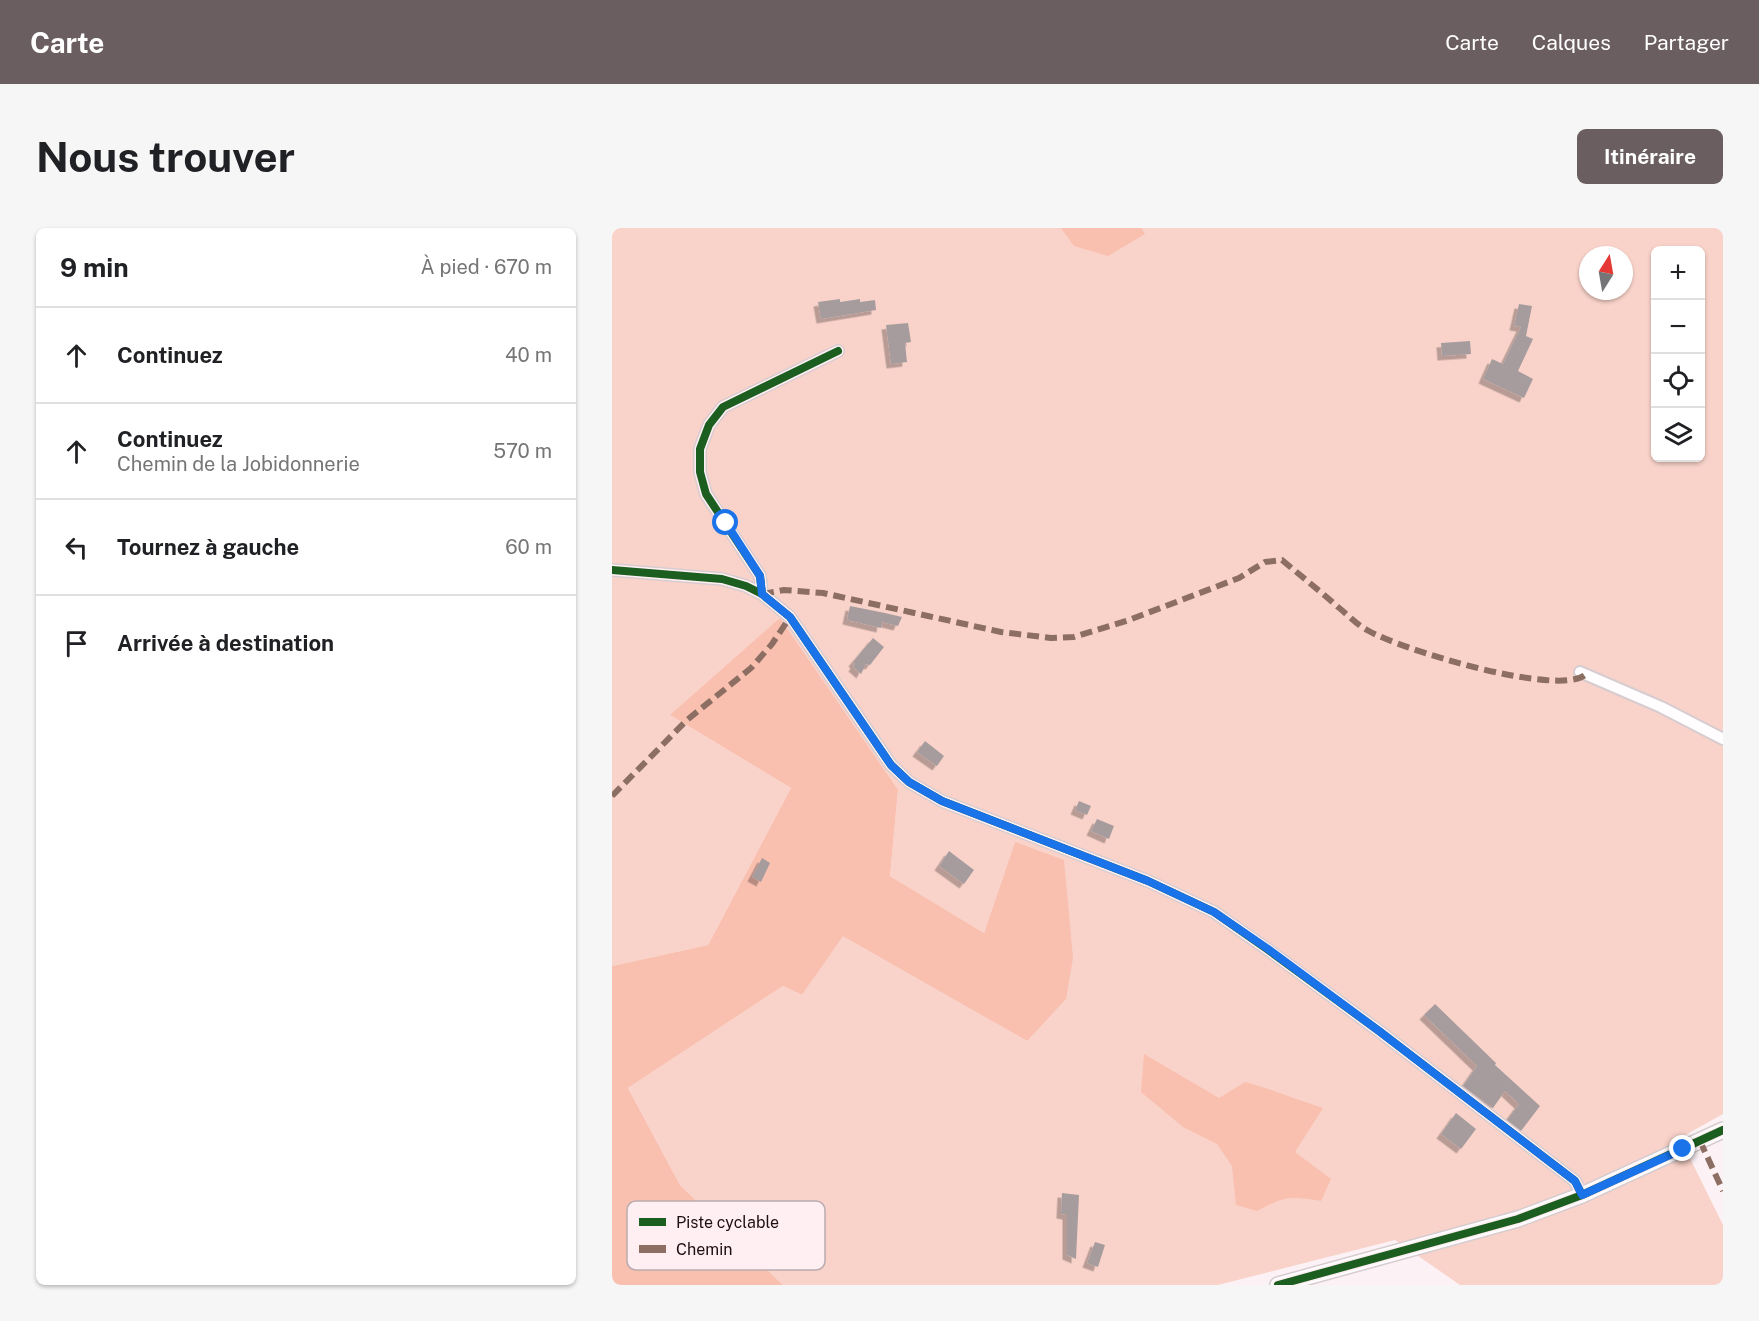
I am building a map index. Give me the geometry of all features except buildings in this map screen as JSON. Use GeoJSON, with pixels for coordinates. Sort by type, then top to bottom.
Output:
{"type":"FeatureCollection","features":[{"type":"Feature","properties":{"kind":"street"},"geometry":{"type":"LineString","coordinates":[[762,594],[760,576],[706,494],[700,472],[700,449],[709,425],[723,408],[838,351]]}},
{"type":"Feature","properties":{"kind":"street"},"geometry":{"type":"LineString","coordinates":[[612,570],[722,579],[746,586],[762,594],[790,617],[891,765],[909,782],[942,801],[1148,881],[1214,912],[1379,1031],[1575,1181],[1582,1195]]}},
{"type":"Feature","properties":{"kind":"street"},"geometry":{"type":"LineString","coordinates":[[1580,672],[1661,707],[1723,739]]}},
{"type":"Feature","properties":{"kind":"street"},"geometry":{"type":"LineString","coordinates":[[1278,1285],[1518,1219],[1582,1195],[1723,1130]]}},
{"type":"Feature","properties":{"kind":"shaded area"},"geometry":{"type":"Polygon","coordinates":[[[612,228],[1723,228],[1723,1114],[1680,1138],[1723,1225],[1723,1285],[1460,1285],[1395,1240],[1218,1285],[783,1285],[768,1270],[825,1270],[825,1201],[696,1201],[680,1185],[628,1088],[783,986],[802,995],[843,935],[1027,1041],[1015,842],[984,933],[890,876],[898,790],[670,715],[791,788],[708,945],[612,966],[612,228]]]}},
{"type":"Feature","properties":{"kind":"shaded area"},"geometry":{"type":"Polygon","coordinates":[[[1061,228],[1141,228],[1145,234],[1108,256],[1074,246],[1061,228]]]}},
{"type":"Feature","properties":{"kind":"shaded area"},"geometry":{"type":"Polygon","coordinates":[[[780,618],[898,790],[890,876],[984,933],[1015,842],[1064,860],[1073,958],[1066,999],[1027,1041],[843,936],[802,995],[783,986],[628,1088],[680,1185],[696,1201],[627,1201],[627,1270],[768,1270],[783,1285],[612,1285],[612,966],[708,945],[791,788],[670,715],[780,618]]]}},
{"type":"Feature","properties":{"kind":"shaded area"},"geometry":{"type":"Polygon","coordinates":[[[1144,1054],[1219,1098],[1245,1082],[1323,1108],[1295,1152],[1331,1179],[1321,1201],[1288,1198],[1257,1211],[1236,1205],[1232,1166],[1217,1144],[1183,1127],[1141,1092],[1144,1054]]]}},
{"type":"Feature","properties":{"kind":"marked path"},"geometry":{"type":"LineString","coordinates":[[762,594],[784,590],[823,593],[1001,632],[1051,638],[1074,637],[1129,620],[1239,578],[1265,562],[1282,560],[1359,625],[1410,648],[1477,668],[1543,680],[1569,680],[1585,675]]}},
{"type":"Feature","properties":{"kind":"marked path"},"geometry":{"type":"LineString","coordinates":[[612,796],[687,720],[751,668],[772,644],[790,617]]}},
{"type":"Feature","properties":{"kind":"marked path"},"geometry":{"type":"LineString","coordinates":[[1700,1141],[1723,1191]]}},
{"type":"Feature","properties":{"kind":"cycle path"},"geometry":{"type":"LineString","coordinates":[[762,594],[760,576],[706,494],[700,472],[700,449],[709,425],[723,407],[838,351]]}},
{"type":"Feature","properties":{"kind":"cycle path"},"geometry":{"type":"LineString","coordinates":[[612,570],[722,579],[746,586],[762,594],[790,617],[891,765],[909,782],[942,801],[1148,881],[1214,912],[1379,1031],[1575,1181],[1582,1195]]}},
{"type":"Feature","properties":{"kind":"cycle path"},"geometry":{"type":"LineString","coordinates":[[1278,1285],[1518,1219],[1582,1195],[1723,1130]]}},
{"type":"Feature","properties":{"kind":"route"},"geometry":{"type":"LineString","coordinates":[[726,523],[760,576],[762,594],[790,617],[891,765],[909,782],[942,801],[1148,881],[1214,912],[1379,1031],[1575,1181],[1582,1195],[1683,1149]]}}]}
